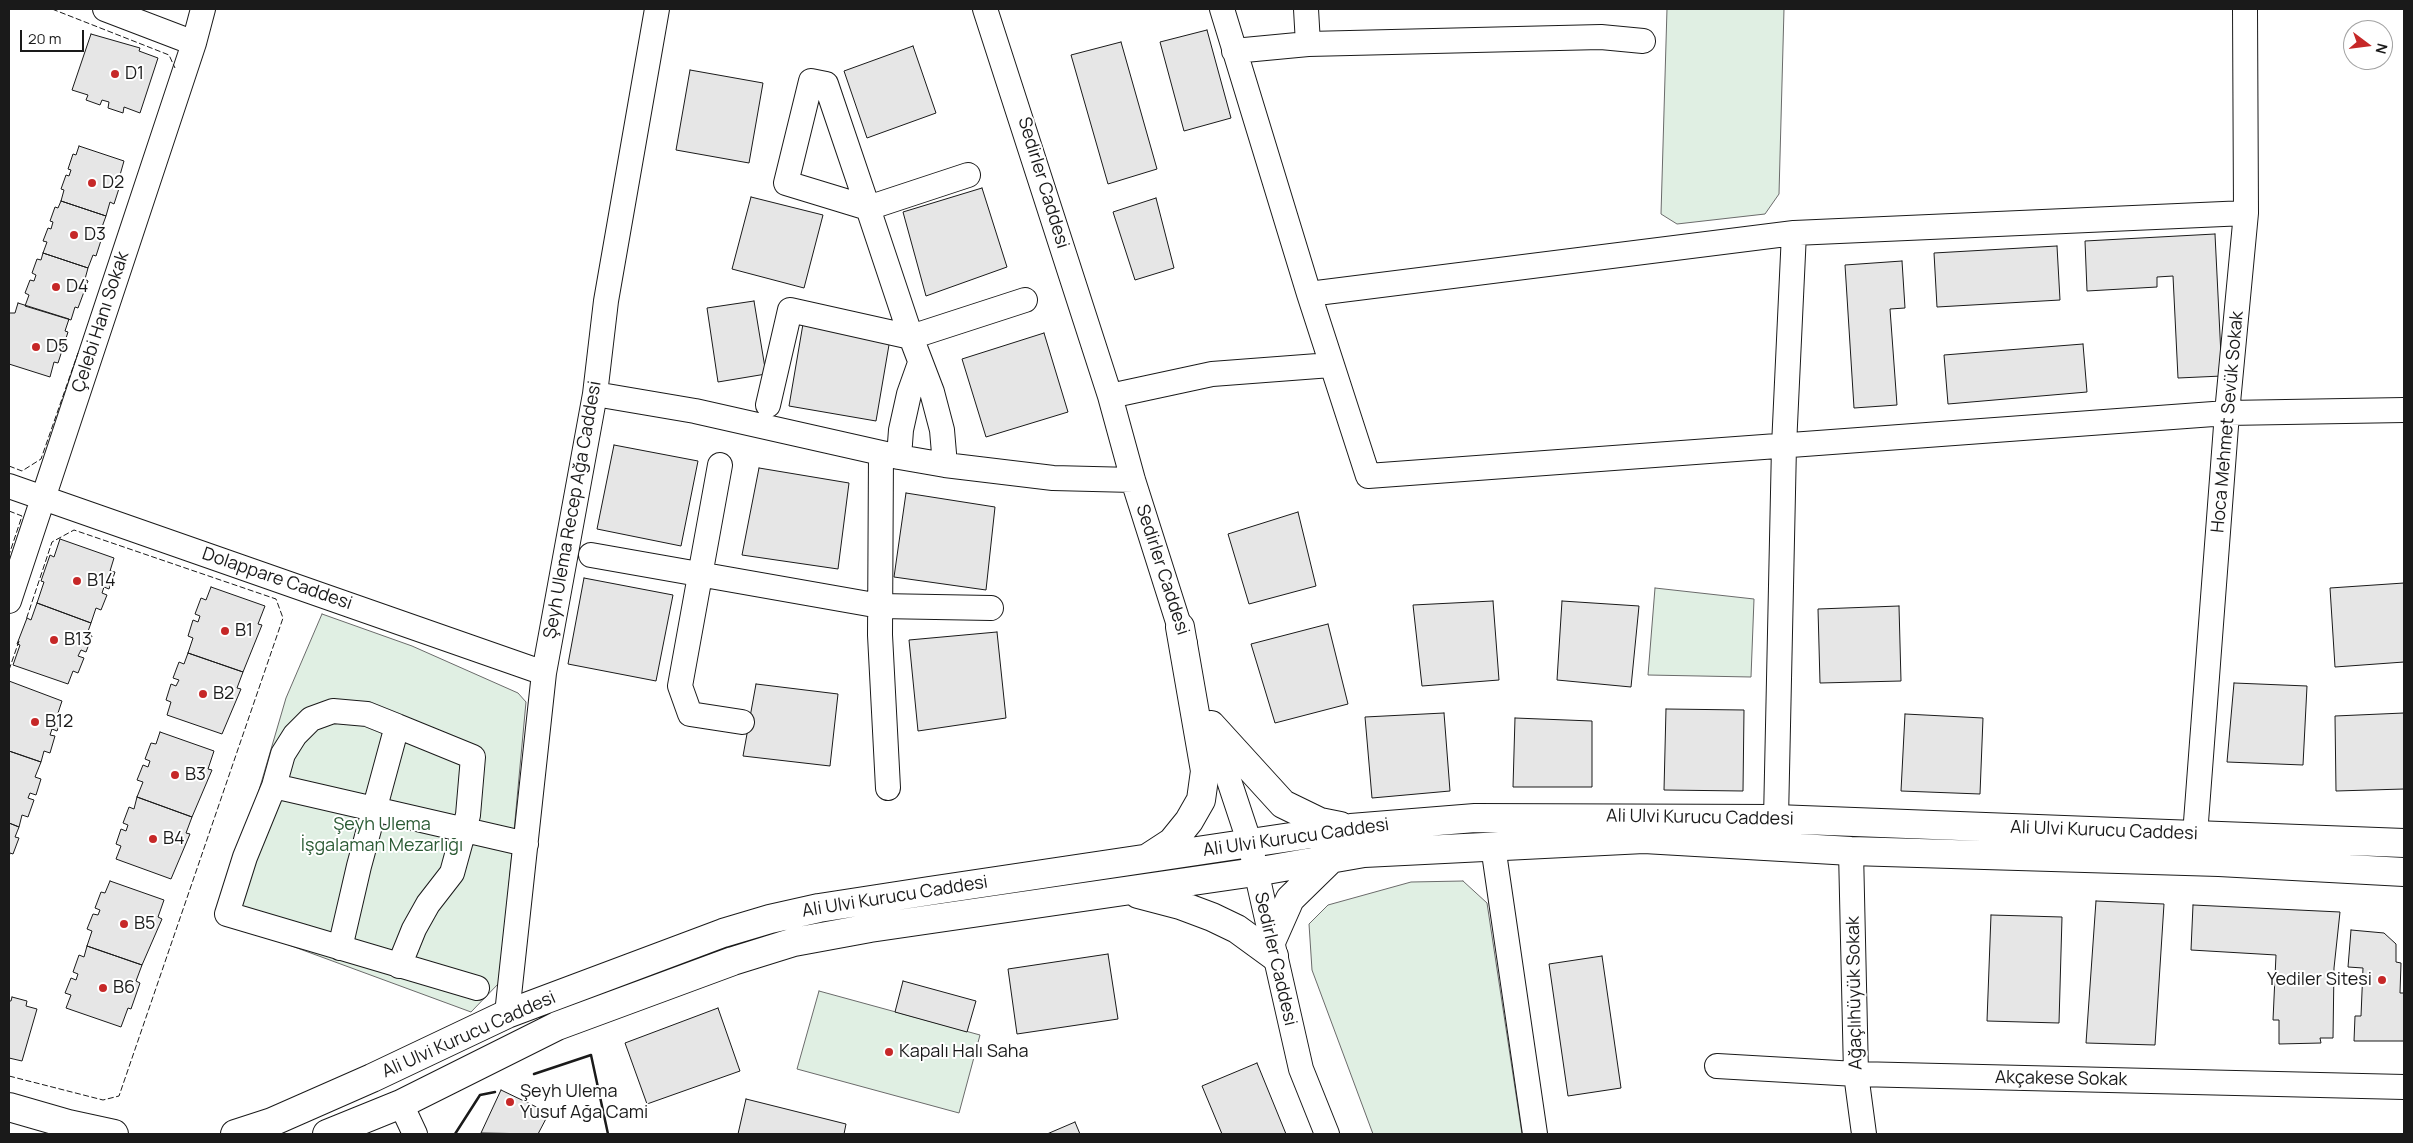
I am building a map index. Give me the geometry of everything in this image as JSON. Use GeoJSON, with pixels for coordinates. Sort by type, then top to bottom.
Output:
{"type":"FeatureCollection","features":[{"type":"Feature","properties":{"kind":"main road"},"geometry":{"type":"LineString","coordinates":[[1147,859],[1172,842],[1189,821],[1201,800],[1205,771],[1180,627]]}},
{"type":"Feature","properties":{"kind":"main road"},"geometry":{"type":"LineString","coordinates":[[1211,725],[1282,804],[1320,822],[1351,828]]}},
{"type":"Feature","properties":{"kind":"main road","name":"Ali Ulvi Kurucu Caddesi"},"geometry":{"type":"LineString","coordinates":[[235,1134],[272,1122],[372,1078],[507,1014],[724,933],[770,919],[865,901],[1351,828],[1475,818],[1776,818],[2195,835],[2397,837]]}},
{"type":"Feature","properties":{"kind":"main road","name":"Ali Ulvi Kurucu Caddesi"},"geometry":{"type":"LineString","coordinates":[[327,1134],[401,1104],[557,1026],[733,961],[794,942],[870,928],[1256,872],[1364,853],[1644,840],[1851,851],[2218,862],[2404,872]]}},
{"type":"Feature","properties":{"kind":"main road"},"geometry":{"type":"LineString","coordinates":[[1125,891],[1180,905],[1212,917],[1273,949],[1290,899],[1331,859]]}},
{"type":"Feature","properties":{"kind":"main road"},"geometry":{"type":"LineString","coordinates":[[9,1107],[68,1124],[114,1134]]}},
{"type":"Feature","properties":{"kind":"street"},"geometry":{"type":"LineString","coordinates":[[105,9],[194,43]]}},
{"type":"Feature","properties":{"kind":"street","name":"Çelebi Hanı Sokak"},"geometry":{"type":"LineString","coordinates":[[9,601],[194,43],[203,9]]}},
{"type":"Feature","properties":{"kind":"street","name":"Şeyh Ulema Recep Ağa Caddesi"},"geometry":{"type":"LineString","coordinates":[[507,1014],[544,673],[595,394],[606,301],[657,9]]}},
{"type":"Feature","properties":{"kind":"street","name":"Sedirler Caddesi"},"geometry":{"type":"LineString","coordinates":[[986,9],[1110,396],[1133,480],[1250,844],[1301,1069],[1327,1134]]}},
{"type":"Feature","properties":{"kind":"street"},"geometry":{"type":"LineString","coordinates":[[1222,9],[1331,365],[1368,476],[2228,413],[2404,410]]}},
{"type":"Feature","properties":{"kind":"street"},"geometry":{"type":"LineString","coordinates":[[1306,9],[1308,44]]}},
{"type":"Feature","properties":{"kind":"street","name":"Hoca Mehmet Sevük Sokak"},"geometry":{"type":"LineString","coordinates":[[2195,835],[2228,413],[2246,213],[2245,9]]}},
{"type":"Feature","properties":{"kind":"street"},"geometry":{"type":"LineString","coordinates":[[1234,51],[1308,44],[1601,37],[1643,41]]}},
{"type":"Feature","properties":{"kind":"street"},"geometry":{"type":"LineString","coordinates":[[945,465],[942,430],[932,392],[911,337],[868,208],[826,84],[810,82],[786,183],[868,208],[968,175]]}},
{"type":"Feature","properties":{"kind":"street"},"geometry":{"type":"LineString","coordinates":[[1309,294],[1794,233],[2246,213]]}},
{"type":"Feature","properties":{"kind":"street"},"geometry":{"type":"LineString","coordinates":[[1776,818],[1784,446],[1794,233]]}},
{"type":"Feature","properties":{"kind":"street"},"geometry":{"type":"LineString","coordinates":[[768,405],[790,310],[911,337],[1025,300]]}},
{"type":"Feature","properties":{"kind":"street"},"geometry":{"type":"LineString","coordinates":[[888,788],[880,606],[890,455],[901,430],[908,394],[920,363]]}},
{"type":"Feature","properties":{"kind":"street"},"geometry":{"type":"LineString","coordinates":[[1110,396],[1212,374],[1331,365]]}},
{"type":"Feature","properties":{"kind":"street"},"geometry":{"type":"LineString","coordinates":[[595,394],[695,411],[890,455],[945,465],[1053,478],[1133,480]]}},
{"type":"Feature","properties":{"kind":"street"},"geometry":{"type":"LineString","coordinates":[[720,464],[680,686],[690,714],[742,722]]}},
{"type":"Feature","properties":{"kind":"street","name":"Dolappare Caddesi"},"geometry":{"type":"LineString","coordinates":[[9,486],[544,673]]}},
{"type":"Feature","properties":{"kind":"street"},"geometry":{"type":"LineString","coordinates":[[591,556],[880,606],[991,608]]}},
{"type":"Feature","properties":{"kind":"street"},"geometry":{"type":"LineString","coordinates":[[399,966],[414,929],[428,904],[452,873],[465,831],[473,757],[367,714],[333,711],[311,719],[295,735],[283,754],[274,786],[245,857],[227,914],[399,966],[477,988]]}},
{"type":"Feature","properties":{"kind":"street"},"geometry":{"type":"LineString","coordinates":[[340,948],[374,809],[397,726]]}},
{"type":"Feature","properties":{"kind":"street"},"geometry":{"type":"LineString","coordinates":[[274,786],[526,844]]}},
{"type":"Feature","properties":{"kind":"street"},"geometry":{"type":"LineString","coordinates":[[1493,846],[1535,1134]]}},
{"type":"Feature","properties":{"kind":"street","name":"Ağaçlıhüyük Sokak"},"geometry":{"type":"LineString","coordinates":[[1851,851],[1856,1074],[1864,1134]]}},
{"type":"Feature","properties":{"kind":"street","name":"Akçakese Sokak"},"geometry":{"type":"LineString","coordinates":[[1717,1066],[1856,1074],[2404,1087]]}},
{"type":"Feature","properties":{"kind":"street"},"geometry":{"type":"LineString","coordinates":[[401,1104],[415,1134]]}},
{"type":"Feature","properties":{"kind":"green space"},"geometry":{"type":"Polygon","coordinates":[[[1667,9],[1784,9],[1779,194],[1765,214],[1677,224],[1661,214],[1667,9]]]}},
{"type":"Feature","properties":{"kind":"green space"},"geometry":{"type":"Polygon","coordinates":[[[1655,588],[1754,599],[1751,677],[1648,675],[1655,588]]]}},
{"type":"Feature","properties":{"kind":"green space","name":"Şeyh Ulema İşgalaman Mezarlığı"},"geometry":{"type":"Polygon","coordinates":[[[322,614],[412,646],[518,693],[526,702],[500,982],[471,1012],[221,920],[286,698],[322,614]]]}},
{"type":"Feature","properties":{"kind":"green space"},"geometry":{"type":"Polygon","coordinates":[[[1463,881],[1487,903],[1522,1134],[1373,1134],[1312,970],[1309,924],[1328,905],[1411,882],[1463,881]]]}},
{"type":"Feature","properties":{"kind":"green space","name":"Kapalı Halı Saha"},"geometry":{"type":"Polygon","coordinates":[[[819,991],[980,1035],[959,1113],[797,1069],[819,991]]]}},
{"type":"Feature","properties":{"kind":"building"},"geometry":{"type":"Polygon","coordinates":[[[1207,30],[1231,118],[1184,131],[1160,42],[1207,30]]]}},
{"type":"Feature","properties":{"kind":"building","name":"D1"},"geometry":{"type":"Polygon","coordinates":[[[91,34],[140,48],[139,51],[158,58],[140,113],[124,107],[123,113],[108,108],[109,102],[102,100],[100,105],[86,100],[88,95],[72,90],[91,34]]]}},
{"type":"Feature","properties":{"kind":"building"},"geometry":{"type":"Polygon","coordinates":[[[1121,42],[1157,169],[1108,184],[1071,55],[1121,42]]]}},
{"type":"Feature","properties":{"kind":"building"},"geometry":{"type":"Polygon","coordinates":[[[913,46],[936,113],[867,138],[844,71],[913,46]]]}},
{"type":"Feature","properties":{"kind":"building"},"geometry":{"type":"Polygon","coordinates":[[[690,70],[763,83],[749,163],[676,150],[690,70]]]}},
{"type":"Feature","properties":{"kind":"building","name":"D2"},"geometry":{"type":"Polygon","coordinates":[[[79,146],[124,161],[120,175],[123,176],[114,204],[110,202],[106,216],[61,201],[64,190],[61,189],[66,175],[69,176],[71,170],[68,169],[73,154],[76,155],[79,146]]]}},
{"type":"Feature","properties":{"kind":"building"},"geometry":{"type":"Polygon","coordinates":[[[982,188],[1007,267],[926,296],[903,212],[982,188]]]}},
{"type":"Feature","properties":{"kind":"building"},"geometry":{"type":"Polygon","coordinates":[[[751,197],[823,215],[804,288],[732,269],[751,197]]]}},
{"type":"Feature","properties":{"kind":"building"},"geometry":{"type":"Polygon","coordinates":[[[1156,198],[1174,268],[1135,280],[1113,212],[1156,198]]]}},
{"type":"Feature","properties":{"kind":"building","name":"D3"},"geometry":{"type":"Polygon","coordinates":[[[61,201],[106,216],[102,227],[105,228],[96,256],[93,255],[88,268],[43,253],[47,242],[43,241],[48,228],[51,229],[53,222],[50,221],[55,207],[58,208],[61,201]]]}},
{"type":"Feature","properties":{"kind":"building"},"geometry":{"type":"Polygon","coordinates":[[[2215,234],[2222,376],[2178,378],[2173,276],[2157,277],[2157,287],[2087,291],[2085,241],[2215,234]]]}},
{"type":"Feature","properties":{"kind":"building"},"geometry":{"type":"Polygon","coordinates":[[[2057,246],[2060,300],[1937,307],[1934,253],[2057,246]]]}},
{"type":"Feature","properties":{"kind":"building","name":"D4"},"geometry":{"type":"Polygon","coordinates":[[[43,253],[88,268],[85,279],[88,281],[78,308],[75,307],[71,320],[25,306],[29,295],[25,293],[30,280],[34,281],[36,275],[32,273],[37,259],[41,260],[43,253]]]}},
{"type":"Feature","properties":{"kind":"building"},"geometry":{"type":"Polygon","coordinates":[[[1902,261],[1905,308],[1890,309],[1897,405],[1854,408],[1845,265],[1902,261]]]}},
{"type":"Feature","properties":{"kind":"building"},"geometry":{"type":"Polygon","coordinates":[[[754,301],[766,374],[718,382],[707,308],[754,301]]]}},
{"type":"Feature","properties":{"kind":"building","name":"D5"},"geometry":{"type":"Polygon","coordinates":[[[18,303],[69,319],[65,331],[68,332],[58,363],[54,362],[50,377],[9,364],[9,313],[15,313],[18,303]]]}},
{"type":"Feature","properties":{"kind":"building"},"geometry":{"type":"Polygon","coordinates":[[[803,324],[890,339],[876,421],[789,406],[803,324]]]}},
{"type":"Feature","properties":{"kind":"building"},"geometry":{"type":"Polygon","coordinates":[[[1044,333],[1068,412],[986,437],[962,359],[1044,333]]]}},
{"type":"Feature","properties":{"kind":"building"},"geometry":{"type":"Polygon","coordinates":[[[2083,344],[2087,392],[1948,404],[1944,355],[2083,344]]]}},
{"type":"Feature","properties":{"kind":"building"},"geometry":{"type":"Polygon","coordinates":[[[614,445],[698,461],[681,546],[597,529],[614,445]]]}},
{"type":"Feature","properties":{"kind":"building"},"geometry":{"type":"Polygon","coordinates":[[[759,468],[849,483],[838,569],[742,555],[759,468]]]}},
{"type":"Feature","properties":{"kind":"building"},"geometry":{"type":"Polygon","coordinates":[[[906,493],[995,507],[986,590],[894,577],[906,493]]]}},
{"type":"Feature","properties":{"kind":"building"},"geometry":{"type":"Polygon","coordinates":[[[1298,512],[1316,586],[1249,604],[1228,534],[1298,512]]]}},
{"type":"Feature","properties":{"kind":"building","name":"B14"},"geometry":{"type":"Polygon","coordinates":[[[60,539],[114,558],[110,571],[115,572],[109,589],[104,587],[102,593],[107,595],[101,610],[96,608],[91,623],[37,603],[44,582],[41,581],[50,555],[54,557],[60,539]]]}},
{"type":"Feature","properties":{"kind":"building"},"geometry":{"type":"Polygon","coordinates":[[[584,578],[673,595],[656,681],[568,664],[584,578]]]}},
{"type":"Feature","properties":{"kind":"building"},"geometry":{"type":"Polygon","coordinates":[[[2404,583],[2404,662],[2335,667],[2330,588],[2404,583]]]}},
{"type":"Feature","properties":{"kind":"building","name":"B1"},"geometry":{"type":"Polygon","coordinates":[[[211,587],[265,606],[258,624],[262,625],[243,672],[188,653],[193,638],[188,636],[193,620],[198,622],[200,616],[195,614],[201,598],[206,600],[211,587]]]}},
{"type":"Feature","properties":{"kind":"building"},"geometry":{"type":"Polygon","coordinates":[[[1493,601],[1499,680],[1422,686],[1413,605],[1493,601]]]}},
{"type":"Feature","properties":{"kind":"building"},"geometry":{"type":"Polygon","coordinates":[[[1562,601],[1639,606],[1631,687],[1557,680],[1562,601]]]}},
{"type":"Feature","properties":{"kind":"building","name":"B13"},"geometry":{"type":"Polygon","coordinates":[[[37,603],[91,623],[87,634],[92,636],[86,652],[81,650],[78,656],[84,658],[78,673],[73,671],[68,684],[13,665],[20,645],[17,644],[27,618],[31,620],[37,603]]]}},
{"type":"Feature","properties":{"kind":"building"},"geometry":{"type":"Polygon","coordinates":[[[1899,606],[1901,681],[1820,683],[1818,609],[1899,606]]]}},
{"type":"Feature","properties":{"kind":"building"},"geometry":{"type":"Polygon","coordinates":[[[1328,624],[1348,704],[1275,723],[1251,644],[1328,624]]]}},
{"type":"Feature","properties":{"kind":"building"},"geometry":{"type":"Polygon","coordinates":[[[997,632],[1006,718],[918,731],[909,640],[997,632]]]}},
{"type":"Feature","properties":{"kind":"building","name":"B2"},"geometry":{"type":"Polygon","coordinates":[[[188,653],[243,672],[237,688],[241,689],[222,734],[167,715],[171,702],[166,700],[171,684],[176,686],[179,680],[173,678],[179,662],[184,664],[188,653]]]}},
{"type":"Feature","properties":{"kind":"building","name":"B12"},"geometry":{"type":"Polygon","coordinates":[[[9,681],[62,701],[58,713],[63,715],[57,731],[52,729],[50,735],[55,736],[50,753],[44,751],[41,762],[9,751],[9,681]]]}},
{"type":"Feature","properties":{"kind":"building"},"geometry":{"type":"Polygon","coordinates":[[[2234,683],[2307,686],[2303,765],[2227,762],[2234,683]]]}},
{"type":"Feature","properties":{"kind":"building"},"geometry":{"type":"Polygon","coordinates":[[[756,684],[838,694],[830,766],[743,756],[756,684]]]}},
{"type":"Feature","properties":{"kind":"building"},"geometry":{"type":"Polygon","coordinates":[[[1666,709],[1744,710],[1743,791],[1664,790],[1666,709]]]}},
{"type":"Feature","properties":{"kind":"building"},"geometry":{"type":"Polygon","coordinates":[[[1444,713],[1450,791],[1372,798],[1365,717],[1444,713]]]}},
{"type":"Feature","properties":{"kind":"building"},"geometry":{"type":"Polygon","coordinates":[[[2404,713],[2404,789],[2336,791],[2335,716],[2404,713]]]}},
{"type":"Feature","properties":{"kind":"building"},"geometry":{"type":"Polygon","coordinates":[[[1905,714],[1983,718],[1980,794],[1901,791],[1905,714]]]}},
{"type":"Feature","properties":{"kind":"building"},"geometry":{"type":"Polygon","coordinates":[[[1515,718],[1592,721],[1592,787],[1513,787],[1515,718]]]}},
{"type":"Feature","properties":{"kind":"building","name":"B3"},"geometry":{"type":"Polygon","coordinates":[[[160,732],[214,751],[208,769],[212,770],[192,817],[137,797],[143,782],[137,780],[143,765],[148,767],[150,761],[145,759],[151,743],[156,744],[160,732]]]}},
{"type":"Feature","properties":{"kind":"building"},"geometry":{"type":"Polygon","coordinates":[[[9,751],[41,762],[35,777],[41,779],[36,795],[30,793],[28,798],[34,800],[28,817],[22,815],[19,827],[9,823],[9,751]]]}},
{"type":"Feature","properties":{"kind":"building","name":"B4"},"geometry":{"type":"Polygon","coordinates":[[[137,797],[192,817],[186,833],[190,834],[171,879],[116,859],[121,846],[116,844],[121,829],[126,831],[128,825],[123,823],[129,807],[134,809],[137,797]]]}},
{"type":"Feature","properties":{"kind":"building"},"geometry":{"type":"Polygon","coordinates":[[[9,823],[19,827],[15,837],[19,838],[13,854],[10,853],[9,857],[9,823]]]}},
{"type":"Feature","properties":{"kind":"building","name":"B5"},"geometry":{"type":"Polygon","coordinates":[[[110,881],[164,900],[158,917],[162,919],[142,965],[87,946],[92,931],[87,929],[93,914],[98,915],[100,910],[95,908],[101,892],[105,893],[110,881]]]}},
{"type":"Feature","properties":{"kind":"building"},"geometry":{"type":"Polygon","coordinates":[[[2096,901],[2164,904],[2155,1045],[2086,1043],[2096,901]]]}},
{"type":"Feature","properties":{"kind":"building"},"geometry":{"type":"Polygon","coordinates":[[[2193,905],[2340,912],[2334,968],[2333,1038],[2320,1038],[2321,1043],[2279,1044],[2279,1020],[2273,1020],[2276,955],[2191,950],[2193,905]]]}},
{"type":"Feature","properties":{"kind":"building"},"geometry":{"type":"Polygon","coordinates":[[[1991,915],[2062,917],[2059,1023],[1987,1021],[1991,915]]]}},
{"type":"Feature","properties":{"kind":"building","name":"Yediler Sitesi"},"geometry":{"type":"Polygon","coordinates":[[[2351,930],[2384,933],[2396,944],[2396,962],[2401,963],[2400,993],[2404,993],[2404,1041],[2354,1041],[2355,1016],[2361,1016],[2363,968],[2348,967],[2351,930]]]}},
{"type":"Feature","properties":{"kind":"building","name":"B6"},"geometry":{"type":"Polygon","coordinates":[[[87,946],[142,965],[136,981],[140,983],[131,1009],[128,1008],[121,1027],[66,1008],[71,995],[65,993],[71,978],[76,980],[78,974],[73,972],[79,955],[84,957],[87,946]]]}},
{"type":"Feature","properties":{"kind":"building"},"geometry":{"type":"Polygon","coordinates":[[[1108,954],[1118,1019],[1017,1034],[1008,969],[1108,954]]]}},
{"type":"Feature","properties":{"kind":"building"},"geometry":{"type":"Polygon","coordinates":[[[1602,956],[1621,1088],[1568,1096],[1549,964],[1602,956]]]}},
{"type":"Feature","properties":{"kind":"building"},"geometry":{"type":"Polygon","coordinates":[[[903,981],[976,1001],[967,1032],[895,1012],[903,981]]]}},
{"type":"Feature","properties":{"kind":"building"},"geometry":{"type":"Polygon","coordinates":[[[12,997],[27,1001],[26,1006],[37,1009],[22,1061],[9,1058],[9,1001],[11,1001],[12,997]]]}},
{"type":"Feature","properties":{"kind":"building"},"geometry":{"type":"Polygon","coordinates":[[[718,1008],[740,1071],[647,1104],[625,1043],[718,1008]]]}},
{"type":"Feature","properties":{"kind":"building"},"geometry":{"type":"Polygon","coordinates":[[[1257,1063],[1286,1134],[1222,1134],[1202,1086],[1257,1063]]]}},
{"type":"Feature","properties":{"kind":"building","name":"Şeyh Ulema Yusuf Ağa Cami"},"geometry":{"type":"Polygon","coordinates":[[[501,1090],[549,1113],[538,1134],[481,1133],[501,1090]]]}},
{"type":"Feature","properties":{"kind":"building"},"geometry":{"type":"Polygon","coordinates":[[[746,1099],[846,1124],[844,1134],[738,1134],[746,1099]]]}},
{"type":"Feature","properties":{"kind":"building"},"geometry":{"type":"Polygon","coordinates":[[[1075,1122],[1080,1134],[1047,1134],[1075,1122]]]}},
{"type":"Feature","properties":{"kind":"fence"},"geometry":{"type":"LineString","coordinates":[[52,9],[169,55],[175,68]]}},
{"type":"Feature","properties":{"kind":"fence"},"geometry":{"type":"LineString","coordinates":[[9,466],[22,471],[41,459],[78,353]]}},
{"type":"Feature","properties":{"kind":"fence"},"geometry":{"type":"LineString","coordinates":[[9,511],[22,516],[9,555]]}},
{"type":"Feature","properties":{"kind":"fence"},"geometry":{"type":"LineString","coordinates":[[9,1076],[103,1100],[119,1096],[283,618],[276,599],[74,530],[52,542],[26,620]]}},
{"type":"Feature","properties":{"kind":"fence"},"geometry":{"type":"LineString","coordinates":[[9,670],[19,641]]}},
{"type":"Feature","properties":{"kind":"wall"},"geometry":{"type":"LineString","coordinates":[[534,1074],[591,1055],[608,1134]]}},
{"type":"Feature","properties":{"kind":"wall"},"geometry":{"type":"LineString","coordinates":[[455,1134],[480,1095],[495,1092]]}},
{"type":"Feature","properties":{"kind":"place","name":"D1"},"geometry":{"type":"Point","coordinates":[115,74]}},
{"type":"Feature","properties":{"kind":"place","name":"D2"},"geometry":{"type":"Point","coordinates":[92,183]}},
{"type":"Feature","properties":{"kind":"place","name":"D3"},"geometry":{"type":"Point","coordinates":[74,235]}},
{"type":"Feature","properties":{"kind":"place","name":"D4"},"geometry":{"type":"Point","coordinates":[56,287]}},
{"type":"Feature","properties":{"kind":"place","name":"D5"},"geometry":{"type":"Point","coordinates":[36,347]}},
{"type":"Feature","properties":{"kind":"place","name":"B14"},"geometry":{"type":"Point","coordinates":[77,581]}},
{"type":"Feature","properties":{"kind":"place","name":"B1"},"geometry":{"type":"Point","coordinates":[225,631]}},
{"type":"Feature","properties":{"kind":"place","name":"B13"},"geometry":{"type":"Point","coordinates":[54,640]}},
{"type":"Feature","properties":{"kind":"place","name":"B2"},"geometry":{"type":"Point","coordinates":[203,694]}},
{"type":"Feature","properties":{"kind":"place","name":"B12"},"geometry":{"type":"Point","coordinates":[35,722]}},
{"type":"Feature","properties":{"kind":"place","name":"B3"},"geometry":{"type":"Point","coordinates":[175,775]}},
{"type":"Feature","properties":{"kind":"place","name":"B4"},"geometry":{"type":"Point","coordinates":[153,839]}},
{"type":"Feature","properties":{"kind":"place","name":"B5"},"geometry":{"type":"Point","coordinates":[124,924]}},
{"type":"Feature","properties":{"kind":"place","name":"Yediler Sitesi"},"geometry":{"type":"Point","coordinates":[2382,980]}},
{"type":"Feature","properties":{"kind":"place","name":"B6"},"geometry":{"type":"Point","coordinates":[103,988]}},
{"type":"Feature","properties":{"kind":"place","name":"Kapalı Halı Saha"},"geometry":{"type":"Point","coordinates":[889,1052]}},
{"type":"Feature","properties":{"kind":"place","name":"Şeyh Ulema Yusuf Ağa Cami"},"geometry":{"type":"Point","coordinates":[510,1102]}}]}
